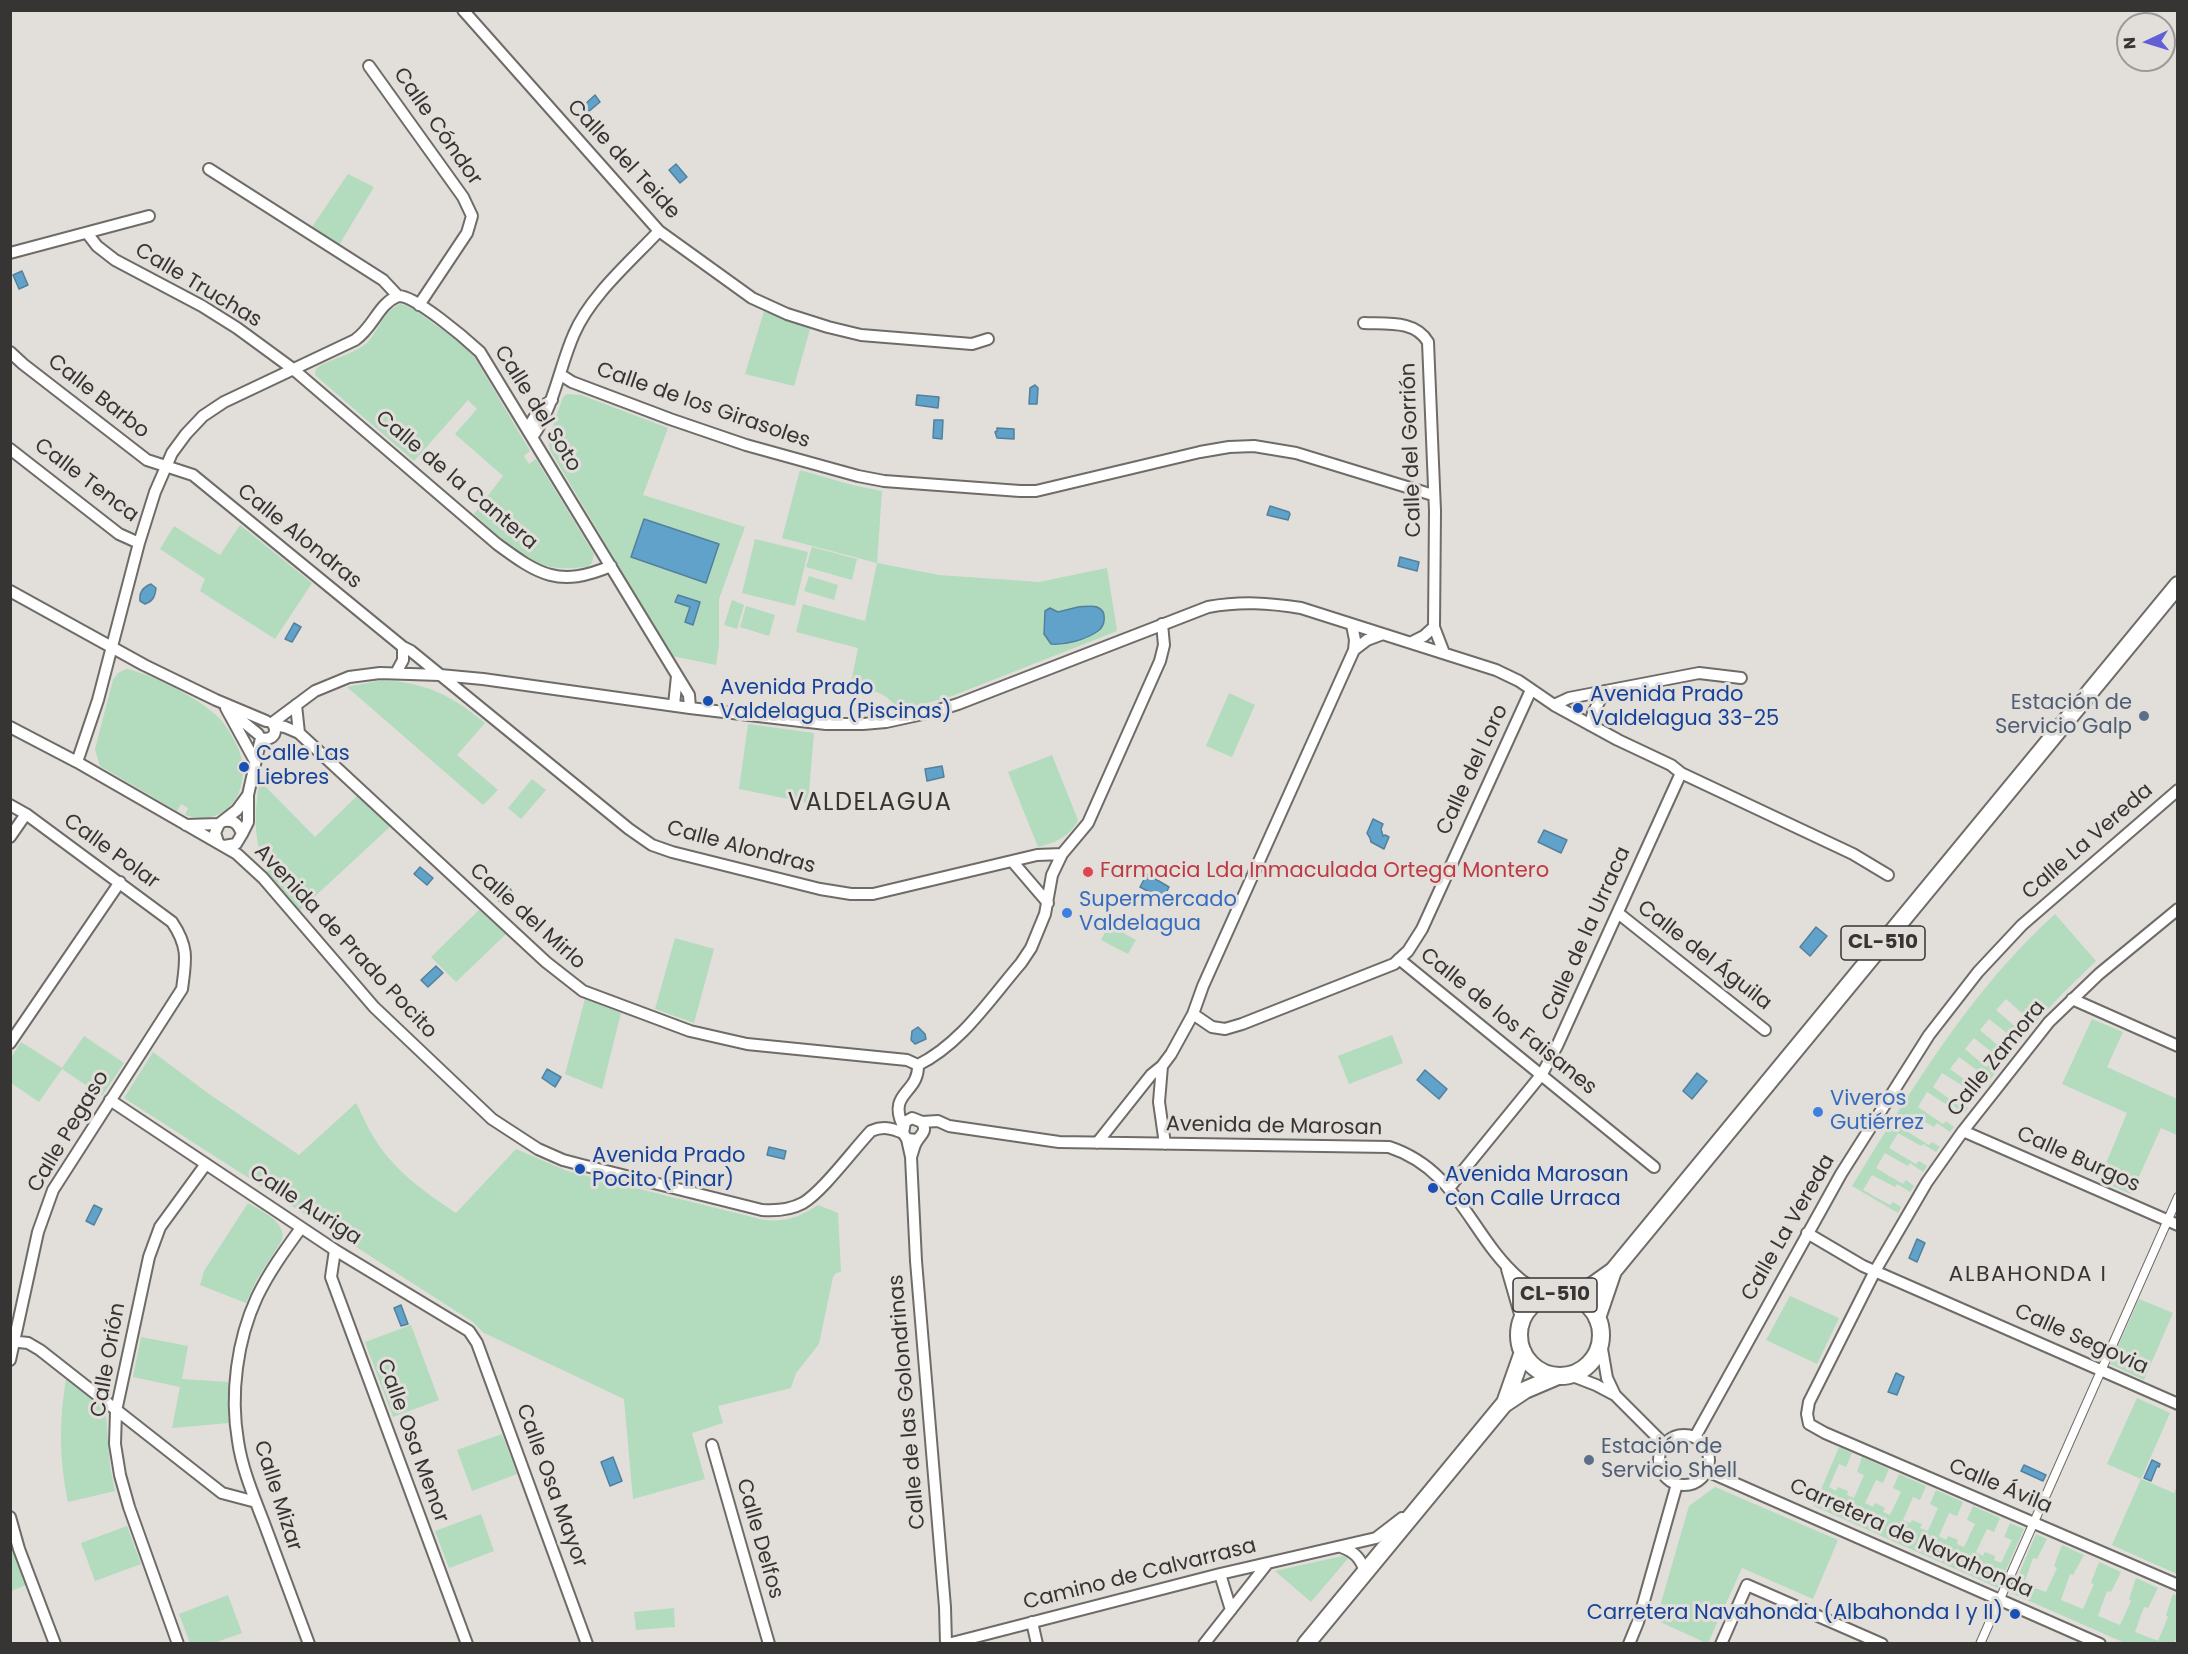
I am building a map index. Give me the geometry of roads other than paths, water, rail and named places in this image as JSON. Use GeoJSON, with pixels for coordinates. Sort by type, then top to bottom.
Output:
{"type":"FeatureCollection","features":[{"type":"Feature","properties":{"kind":"main road","name":"CL-510"},"geometry":{"type":"LineString","coordinates":[[1504,1404],[1522,1352],[1519,1335],[1522,1321],[1530,1307],[1540,1299],[1592,1286],[1613,1271],[2178,585]]}},
{"type":"Feature","properties":{"kind":"main road","name":"CL-510"},"geometry":{"type":"LineString","coordinates":[[1598,1318],[1613,1271]]}},
{"type":"Feature","properties":{"kind":"main road","name":"CL-510"},"geometry":{"type":"LineString","coordinates":[[1306,1644],[1504,1404],[1525,1390],[1584,1369],[1594,1359],[1601,1343],[1598,1318],[1580,1299],[1561,1295]]}},
{"type":"Feature","properties":{"kind":"main road"},"geometry":{"type":"LineString","coordinates":[[1522,1352],[1531,1364],[1543,1373],[1564,1376]]}},
{"type":"Feature","properties":{"kind":"street","name":"Calle del Teide"},"geometry":{"type":"LineString","coordinates":[[463,10],[659,231],[752,298],[787,314],[861,335],[972,344],[988,339]]}},
{"type":"Feature","properties":{"kind":"street","name":"Calle Cóndor"},"geometry":{"type":"LineString","coordinates":[[369,66],[463,197],[472,216],[467,233],[419,305]]}},
{"type":"Feature","properties":{"kind":"street","name":"Calle del Soto"},"geometry":{"type":"LineString","coordinates":[[209,169],[382,280],[398,296],[403,296],[419,305],[463,336],[480,352],[531,432],[689,694],[690,708]]}},
{"type":"Feature","properties":{"kind":"street"},"geometry":{"type":"LineString","coordinates":[[10,253],[149,216]]}},
{"type":"Feature","properties":{"kind":"street"},"geometry":{"type":"LineString","coordinates":[[531,432],[544,419],[574,332],[607,285],[659,231]]}},
{"type":"Feature","properties":{"kind":"street","name":"Calle Truchas"},"geometry":{"type":"LineString","coordinates":[[87,233],[97,246],[115,260],[202,306],[237,328],[292,369]]}},
{"type":"Feature","properties":{"kind":"street"},"geometry":{"type":"LineString","coordinates":[[77,762],[98,700],[139,543],[155,492],[172,453],[203,416],[224,402],[355,340],[366,333],[389,300],[398,296]]}},
{"type":"Feature","properties":{"kind":"street","name":"Calle del Gorrión"},"geometry":{"type":"LineString","coordinates":[[1364,323],[1411,326],[1423,333],[1428,342],[1435,512],[1434,627],[1443,653]]}},
{"type":"Feature","properties":{"kind":"street","name":"Calle Barbo"},"geometry":{"type":"LineString","coordinates":[[10,352],[147,460],[166,467]]}},
{"type":"Feature","properties":{"kind":"street","name":"Calle de la Cantera"},"geometry":{"type":"LineString","coordinates":[[292,369],[496,544],[528,567],[548,576],[570,578],[591,575],[611,566]]}},
{"type":"Feature","properties":{"kind":"street","name":"Calle de los Girasoles"},"geometry":{"type":"LineString","coordinates":[[561,375],[572,382],[746,445],[884,481],[1036,491],[1200,452],[1254,446],[1296,453],[1433,495]]}},
{"type":"Feature","properties":{"kind":"street"},"geometry":{"type":"LineString","coordinates":[[531,432],[540,408],[552,399]]}},
{"type":"Feature","properties":{"kind":"street"},"geometry":{"type":"LineString","coordinates":[[516,408],[540,408]]}},
{"type":"Feature","properties":{"kind":"street","name":"Calle Tenca"},"geometry":{"type":"LineString","coordinates":[[10,449],[119,534],[139,543]]}},
{"type":"Feature","properties":{"kind":"street","name":"Calle Alondras"},"geometry":{"type":"LineString","coordinates":[[166,467],[193,475],[403,647],[411,651],[630,829],[657,848],[820,889],[851,894],[873,894],[1037,855],[1062,854]]}},
{"type":"Feature","properties":{"kind":"street"},"geometry":{"type":"LineString","coordinates":[[10,591],[112,648],[216,700],[260,736],[267,739],[275,733],[270,723],[315,691],[349,677],[396,673],[483,679],[690,708],[826,724],[886,722],[958,704],[1208,607],[1250,602],[1301,608],[1496,670],[1554,705],[1671,765],[1681,773],[1853,854],[1888,875]]}},
{"type":"Feature","properties":{"kind":"street"},"geometry":{"type":"LineString","coordinates":[[918,1065],[933,1058],[951,1044],[1021,963],[1040,928],[1048,903],[1052,875],[1062,854],[1088,824],[1153,678],[1164,645],[1162,624]]}},
{"type":"Feature","properties":{"kind":"street"},"geometry":{"type":"LineString","coordinates":[[1097,1143],[1150,1075],[1162,1066],[1171,1054],[1193,1014],[1203,986],[1354,650],[1355,640],[1352,626]]}},
{"type":"Feature","properties":{"kind":"street"},"geometry":{"type":"LineString","coordinates":[[1412,642],[1424,636],[1434,627]]}},
{"type":"Feature","properties":{"kind":"street"},"geometry":{"type":"LineString","coordinates":[[1354,650],[1367,639],[1383,634]]}},
{"type":"Feature","properties":{"kind":"street"},"geometry":{"type":"LineString","coordinates":[[396,673],[403,660],[403,647]]}},
{"type":"Feature","properties":{"kind":"street"},"geometry":{"type":"LineString","coordinates":[[1554,705],[1569,698],[1699,673],[1741,678]]}},
{"type":"Feature","properties":{"kind":"street"},"geometry":{"type":"LineString","coordinates":[[674,705],[677,676]]}},
{"type":"Feature","properties":{"kind":"street"},"geometry":{"type":"LineString","coordinates":[[471,700],[476,687],[483,679]]}},
{"type":"Feature","properties":{"kind":"street","name":"Calle del Loro"},"geometry":{"type":"LineString","coordinates":[[1400,959],[1422,929],[1531,690]]}},
{"type":"Feature","properties":{"kind":"street"},"geometry":{"type":"LineString","coordinates":[[1590,725],[1593,713],[1605,691]]}},
{"type":"Feature","properties":{"kind":"street","name":"Calle del Mirlo"},"geometry":{"type":"LineString","coordinates":[[216,700],[299,733],[546,962],[583,991],[652,1018],[710,1037],[747,1044],[907,1060],[918,1065]]}},
{"type":"Feature","properties":{"kind":"street"},"geometry":{"type":"LineString","coordinates":[[296,705],[299,733]]}},
{"type":"Feature","properties":{"kind":"street"},"geometry":{"type":"LineString","coordinates":[[226,708],[255,761]]}},
{"type":"Feature","properties":{"kind":"street","name":"Avenida de Prado Pocito"},"geometry":{"type":"LineString","coordinates":[[10,727],[77,762],[237,854],[263,878],[374,1007],[492,1119],[519,1139],[563,1160],[762,1210],[777,1211],[803,1203],[816,1192],[871,1131],[880,1128],[913,1130],[938,1121],[949,1126],[1059,1142],[1097,1143]]}},
{"type":"Feature","properties":{"kind":"street"},"geometry":{"type":"LineString","coordinates":[[248,795],[237,810],[221,822],[215,833],[221,844],[236,844],[248,822],[248,795],[260,736]]}},
{"type":"Feature","properties":{"kind":"street","name":"Calle de la Urraca"},"geometry":{"type":"LineString","coordinates":[[1449,1188],[1542,1074],[1557,1046],[1681,773]]}},
{"type":"Feature","properties":{"kind":"street","name":"Calle La Vereda"},"geometry":{"type":"LineString","coordinates":[[1695,1437],[1841,1174],[1929,1035],[1978,972],[2022,925],[2178,790]]}},
{"type":"Feature","properties":{"kind":"street","name":"Calle Polar"},"geometry":{"type":"LineString","coordinates":[[10,805],[26,814],[172,921],[183,938]]}},
{"type":"Feature","properties":{"kind":"street"},"geometry":{"type":"LineString","coordinates":[[10,837],[26,814]]}},
{"type":"Feature","properties":{"kind":"street"},"geometry":{"type":"LineString","coordinates":[[185,825],[232,820],[239,825],[242,834]]}},
{"type":"Feature","properties":{"kind":"street"},"geometry":{"type":"LineString","coordinates":[[1012,861],[1048,903]]}},
{"type":"Feature","properties":{"kind":"street"},"geometry":{"type":"LineString","coordinates":[[10,1042],[120,882]]}},
{"type":"Feature","properties":{"kind":"street","name":"Calle Zamora"},"geometry":{"type":"LineString","coordinates":[[1809,1424],[1806,1414],[1809,1402],[1875,1270],[1927,1182],[1963,1131],[2045,1027],[2072,999],[2178,909]]}},
{"type":"Feature","properties":{"kind":"street","name":"Calle del Águila"},"geometry":{"type":"LineString","coordinates":[[1618,913],[1765,1030]]}},
{"type":"Feature","properties":{"kind":"street","name":"Calle Pegaso"},"geometry":{"type":"LineString","coordinates":[[10,1360],[12,1341],[38,1232],[52,1190],[182,989],[186,955],[183,938]]}},
{"type":"Feature","properties":{"kind":"street","name":"Calle de los Faisanes"},"geometry":{"type":"LineString","coordinates":[[1193,1014],[1212,1027],[1225,1029],[1370,975],[1400,959],[1654,1167]]}},
{"type":"Feature","properties":{"kind":"street"},"geometry":{"type":"LineString","coordinates":[[2072,999],[2178,1046]]}},
{"type":"Feature","properties":{"kind":"street","name":"Calle de las Golondrinas"},"geometry":{"type":"LineString","coordinates":[[918,1065],[917,1078],[898,1105],[898,1115],[913,1130],[911,1157],[916,1261],[947,1644]]}},
{"type":"Feature","properties":{"kind":"street"},"geometry":{"type":"LineString","coordinates":[[1162,1066],[1159,1097],[1164,1144]]}},
{"type":"Feature","properties":{"kind":"street"},"geometry":{"type":"LineString","coordinates":[[1141,1089],[1159,1097]]}},
{"type":"Feature","properties":{"kind":"street","name":"Calle Auriga"},"geometry":{"type":"LineString","coordinates":[[110,1100],[335,1250],[469,1331],[477,1343]]}},
{"type":"Feature","properties":{"kind":"street","name":"Calle Burgos"},"geometry":{"type":"LineString","coordinates":[[1963,1131],[2172,1223]]}},
{"type":"Feature","properties":{"kind":"street","name":"Avenida de Marosan"},"geometry":{"type":"LineString","coordinates":[[1097,1143],[1389,1147],[1416,1158],[1436,1173],[1506,1265],[1521,1281],[1561,1295]]}},
{"type":"Feature","properties":{"kind":"street","name":"Calle Orión"},"geometry":{"type":"LineString","coordinates":[[178,1644],[129,1507],[120,1475],[115,1444],[116,1412],[152,1247],[160,1227],[206,1164]]}},
{"type":"Feature","properties":{"kind":"street"},"geometry":{"type":"LineString","coordinates":[[1980,1644],[2101,1370],[2172,1223],[2178,1197]]}},
{"type":"Feature","properties":{"kind":"street","name":"Calle Mizar"},"geometry":{"type":"LineString","coordinates":[[301,1228],[274,1266],[256,1299],[243,1340],[236,1377],[235,1413],[238,1442],[256,1502],[309,1644]]}},
{"type":"Feature","properties":{"kind":"street","name":"Calle Segovia"},"geometry":{"type":"LineString","coordinates":[[1807,1233],[1863,1266],[2178,1404]]}},
{"type":"Feature","properties":{"kind":"street","name":"Calle Osa Menor"},"geometry":{"type":"LineString","coordinates":[[335,1250],[331,1277],[467,1644]]}},
{"type":"Feature","properties":{"kind":"street","name":"Avenida de Marosan"},"geometry":{"type":"LineString","coordinates":[[1506,1265],[1522,1321]]}},
{"type":"Feature","properties":{"kind":"street"},"geometry":{"type":"LineString","coordinates":[[12,1341],[28,1343],[40,1350],[116,1412],[222,1492],[256,1502]]}},
{"type":"Feature","properties":{"kind":"street","name":"Calle Osa Mayor"},"geometry":{"type":"LineString","coordinates":[[477,1343],[587,1644]]}},
{"type":"Feature","properties":{"kind":"street"},"geometry":{"type":"LineString","coordinates":[[1601,1343],[1606,1378],[1615,1395]]}},
{"type":"Feature","properties":{"kind":"street"},"geometry":{"type":"LineString","coordinates":[[1564,1376],[1596,1384],[1615,1395],[1664,1444]]}},
{"type":"Feature","properties":{"kind":"street","name":"Calle Ávila"},"geometry":{"type":"LineString","coordinates":[[1809,1424],[1824,1433],[2178,1585]]}},
{"type":"Feature","properties":{"kind":"street"},"geometry":{"type":"LineString","coordinates":[[1678,1435],[1695,1437],[1708,1451],[1707,1471],[1699,1480],[1687,1485],[1677,1484],[1667,1478],[1659,1464],[1660,1453],[1664,1444],[1678,1435]]}},
{"type":"Feature","properties":{"kind":"street","name":"Calle Delfos"},"geometry":{"type":"LineString","coordinates":[[712,1445],[769,1644]]}},
{"type":"Feature","properties":{"kind":"street","name":"Carretera de Navahonda"},"geometry":{"type":"LineString","coordinates":[[1707,1471],[2000,1598],[2100,1644]]}},
{"type":"Feature","properties":{"kind":"street"},"geometry":{"type":"LineString","coordinates":[[1629,1644],[1638,1622],[1677,1484]]}},
{"type":"Feature","properties":{"kind":"street","name":"Camino de Calvarrasa"},"geometry":{"type":"LineString","coordinates":[[947,1644],[1220,1574],[1376,1538],[1422,1503]]}},
{"type":"Feature","properties":{"kind":"street"},"geometry":{"type":"LineString","coordinates":[[10,1518],[19,1549],[56,1644]]}},
{"type":"Feature","properties":{"kind":"street"},"geometry":{"type":"LineString","coordinates":[[1341,1547],[1353,1551],[1365,1571]]}},
{"type":"Feature","properties":{"kind":"street"},"geometry":{"type":"LineString","coordinates":[[1204,1644],[1267,1564]]}},
{"type":"Feature","properties":{"kind":"street"},"geometry":{"type":"LineString","coordinates":[[1220,1574],[1231,1610]]}},
{"type":"Feature","properties":{"kind":"street"},"geometry":{"type":"LineString","coordinates":[[1721,1644],[1747,1585],[1882,1644]]}},
{"type":"Feature","properties":{"kind":"street"},"geometry":{"type":"LineString","coordinates":[[1032,1622],[1037,1644]]}},
{"type":"Feature","properties":{"kind":"water"},"geometry":{"type":"Polygon","coordinates":[[[595,95],[600,102],[587,113],[582,107],[595,95]]]}},
{"type":"Feature","properties":{"kind":"water"},"geometry":{"type":"Polygon","coordinates":[[[676,164],[687,177],[680,183],[669,170],[676,164]]]}},
{"type":"Feature","properties":{"kind":"water"},"geometry":{"type":"Polygon","coordinates":[[[22,271],[28,285],[19,289],[13,275],[22,271]]]}},
{"type":"Feature","properties":{"kind":"water"},"geometry":{"type":"Polygon","coordinates":[[[1035,385],[1038,388],[1037,404],[1029,404],[1030,388],[1035,385]]]}},
{"type":"Feature","properties":{"kind":"water"},"geometry":{"type":"Polygon","coordinates":[[[917,395],[939,397],[938,408],[916,405],[917,395]]]}},
{"type":"Feature","properties":{"kind":"water"},"geometry":{"type":"Polygon","coordinates":[[[934,420],[943,420],[942,439],[933,438],[934,420]]]}},
{"type":"Feature","properties":{"kind":"water"},"geometry":{"type":"Polygon","coordinates":[[[997,428],[1014,429],[1014,439],[997,438],[995,432],[997,428]]]}},
{"type":"Feature","properties":{"kind":"water"},"geometry":{"type":"Polygon","coordinates":[[[1270,506],[1289,512],[1288,520],[1267,515],[1270,506]]]}},
{"type":"Feature","properties":{"kind":"water"},"geometry":{"type":"Polygon","coordinates":[[[644,519],[719,544],[706,583],[631,557],[644,519]]]}},
{"type":"Feature","properties":{"kind":"water"},"geometry":{"type":"Polygon","coordinates":[[[1400,557],[1419,562],[1417,571],[1398,566],[1400,557]]]}},
{"type":"Feature","properties":{"kind":"water"},"geometry":{"type":"Polygon","coordinates":[[[151,584],[156,588],[155,594],[152,600],[145,604],[140,601],[140,595],[151,584]]]}},
{"type":"Feature","properties":{"kind":"water"},"geometry":{"type":"Polygon","coordinates":[[[678,595],[700,602],[693,625],[685,622],[690,607],[675,602],[678,595]]]}},
{"type":"Feature","properties":{"kind":"water"},"geometry":{"type":"Polygon","coordinates":[[[1093,606],[1103,612],[1104,622],[1100,629],[1075,641],[1051,644],[1044,634],[1045,611],[1050,608],[1058,612],[1093,606]]]}},
{"type":"Feature","properties":{"kind":"water"},"geometry":{"type":"Polygon","coordinates":[[[294,623],[301,627],[292,642],[285,639],[294,623]]]}},
{"type":"Feature","properties":{"kind":"water"},"geometry":{"type":"Polygon","coordinates":[[[942,766],[944,777],[927,781],[925,769],[942,766]]]}},
{"type":"Feature","properties":{"kind":"water"},"geometry":{"type":"Polygon","coordinates":[[[1373,819],[1383,824],[1381,829],[1383,836],[1389,837],[1384,849],[1371,842],[1367,833],[1373,819]]]}},
{"type":"Feature","properties":{"kind":"water"},"geometry":{"type":"Polygon","coordinates":[[[1544,830],[1567,840],[1561,853],[1538,842],[1544,830]]]}},
{"type":"Feature","properties":{"kind":"water"},"geometry":{"type":"Polygon","coordinates":[[[420,867],[433,878],[427,885],[414,874],[420,867]]]}},
{"type":"Feature","properties":{"kind":"water"},"geometry":{"type":"Polygon","coordinates":[[[1147,874],[1169,887],[1163,899],[1140,887],[1147,874]]]}},
{"type":"Feature","properties":{"kind":"water"},"geometry":{"type":"Polygon","coordinates":[[[503,887],[510,888],[512,892],[499,901],[496,896],[503,887]]]}},
{"type":"Feature","properties":{"kind":"water"},"geometry":{"type":"Polygon","coordinates":[[[1816,927],[1827,936],[1810,956],[1800,947],[1816,927]]]}},
{"type":"Feature","properties":{"kind":"water"},"geometry":{"type":"Polygon","coordinates":[[[436,966],[443,973],[428,987],[421,980],[436,966]]]}},
{"type":"Feature","properties":{"kind":"water"},"geometry":{"type":"Polygon","coordinates":[[[918,1027],[925,1034],[926,1039],[915,1044],[911,1040],[912,1031],[918,1027]]]}},
{"type":"Feature","properties":{"kind":"water"},"geometry":{"type":"Polygon","coordinates":[[[547,1069],[561,1077],[555,1087],[542,1078],[547,1069]]]}},
{"type":"Feature","properties":{"kind":"water"},"geometry":{"type":"Polygon","coordinates":[[[1425,1070],[1447,1089],[1439,1099],[1417,1080],[1425,1070]]]}},
{"type":"Feature","properties":{"kind":"water"},"geometry":{"type":"Polygon","coordinates":[[[1697,1073],[1707,1081],[1692,1099],[1683,1091],[1697,1073]]]}},
{"type":"Feature","properties":{"kind":"water"},"geometry":{"type":"Polygon","coordinates":[[[769,1147],[786,1151],[784,1159],[767,1155],[769,1147]]]}},
{"type":"Feature","properties":{"kind":"water"},"geometry":{"type":"Polygon","coordinates":[[[94,1205],[102,1209],[94,1225],[86,1221],[94,1205]]]}},
{"type":"Feature","properties":{"kind":"water"},"geometry":{"type":"Polygon","coordinates":[[[1917,1239],[1925,1243],[1917,1262],[1909,1258],[1917,1239]]]}},
{"type":"Feature","properties":{"kind":"water"},"geometry":{"type":"Polygon","coordinates":[[[401,1305],[408,1324],[401,1326],[394,1308],[401,1305]]]}},
{"type":"Feature","properties":{"kind":"water"},"geometry":{"type":"Polygon","coordinates":[[[1896,1373],[1904,1377],[1897,1395],[1888,1392],[1896,1373]]]}},
{"type":"Feature","properties":{"kind":"water"},"geometry":{"type":"Polygon","coordinates":[[[613,1457],[622,1481],[610,1486],[601,1462],[613,1457]]]}},
{"type":"Feature","properties":{"kind":"water"},"geometry":{"type":"Polygon","coordinates":[[[2152,1460],[2160,1464],[2151,1481],[2144,1478],[2152,1460]]]}},
{"type":"Feature","properties":{"kind":"water"},"geometry":{"type":"Polygon","coordinates":[[[2024,1465],[2046,1475],[2043,1481],[2021,1471],[2024,1465]]]}},
{"type":"Feature","properties":{"kind":"place","name":"Avenida Prado Valdelagua (Piscinas)"},"geometry":{"type":"Point","coordinates":[708,701]}},
{"type":"Feature","properties":{"kind":"place","name":"Avenida Prado Valdelagua 33-25"},"geometry":{"type":"Point","coordinates":[1578,708]}},
{"type":"Feature","properties":{"kind":"place","name":"Estación de Servicio Galp"},"geometry":{"type":"Point","coordinates":[2144,716]}},
{"type":"Feature","properties":{"kind":"place","name":"Calle Las Liebres"},"geometry":{"type":"Point","coordinates":[244,767]}},
{"type":"Feature","properties":{"kind":"place","name":"Farmacia Lda Inmaculada Ortega Montero"},"geometry":{"type":"Point","coordinates":[1088,872]}},
{"type":"Feature","properties":{"kind":"place","name":"Supermercado Valdelagua"},"geometry":{"type":"Point","coordinates":[1067,913]}},
{"type":"Feature","properties":{"kind":"place","name":"Viveros Gutiérrez"},"geometry":{"type":"Point","coordinates":[1818,1112]}},
{"type":"Feature","properties":{"kind":"place","name":"Avenida Prado Pocito (Pinar)"},"geometry":{"type":"Point","coordinates":[580,1169]}},
{"type":"Feature","properties":{"kind":"place","name":"Avenida Marosan con Calle Urraca"},"geometry":{"type":"Point","coordinates":[1433,1188]}},
{"type":"Feature","properties":{"kind":"place","name":"Estación de Servicio Shell"},"geometry":{"type":"Point","coordinates":[1589,1460]}},
{"type":"Feature","properties":{"kind":"place","name":"Carretera Navahonda (Albahonda I y II)"},"geometry":{"type":"Point","coordinates":[2015,1614]}},
{"type":"Feature","properties":{"kind":"district","name":"VALDELAGUA"},"geometry":{"type":"Point","coordinates":[870,804]}},
{"type":"Feature","properties":{"kind":"district","name":"ALBAHONDA I"},"geometry":{"type":"Point","coordinates":[2028,1275]}}]}
